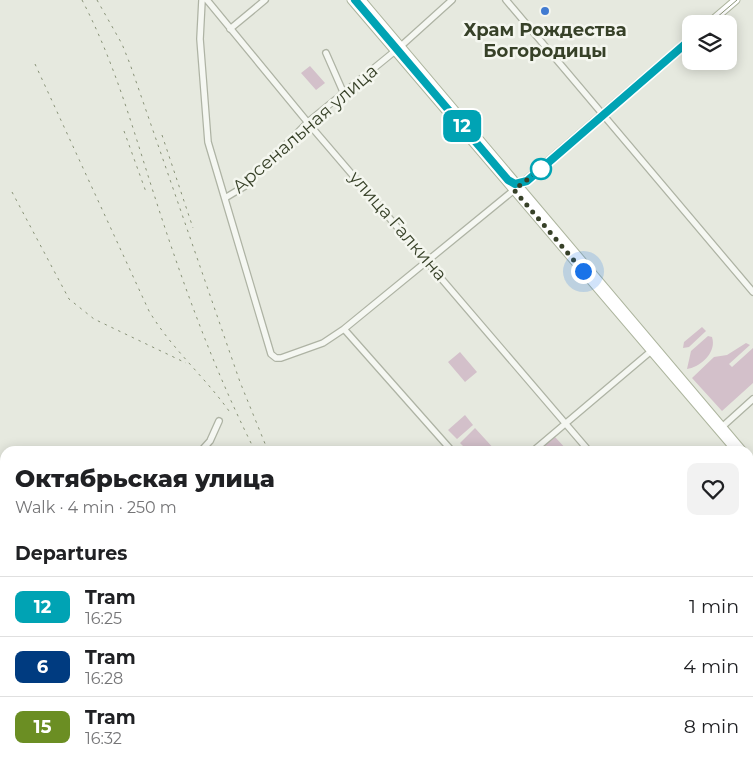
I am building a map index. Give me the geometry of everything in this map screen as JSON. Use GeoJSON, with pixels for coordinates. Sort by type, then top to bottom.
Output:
{"type":"FeatureCollection","features":[{"type":"Feature","properties":{"kind":"main road"},"geometry":{"type":"LineString","coordinates":[[351,0],[398,48]]}},
{"type":"Feature","properties":{"kind":"main road"},"geometry":{"type":"LineString","coordinates":[[362,0],[398,48],[713,421],[738,446]]}},
{"type":"Feature","properties":{"kind":"main road"},"geometry":{"type":"LineString","coordinates":[[718,15],[736,0]]}},
{"type":"Feature","properties":{"kind":"main road"},"geometry":{"type":"LineString","coordinates":[[516,188],[682,46]]}},
{"type":"Feature","properties":{"kind":"main road"},"geometry":{"type":"LineString","coordinates":[[516,188],[650,352],[713,421]]}},
{"type":"Feature","properties":{"kind":"main road"},"geometry":{"type":"LineString","coordinates":[[720,429],[732,446]]}},
{"type":"Feature","properties":{"kind":"street"},"geometry":{"type":"LineString","coordinates":[[202,0],[200,37],[206,132],[270,354],[276,358],[324,343],[344,329],[516,188]]}},
{"type":"Feature","properties":{"kind":"street","name":"улица Галкина"},"geometry":{"type":"LineString","coordinates":[[207,0],[308,122],[585,446]]}},
{"type":"Feature","properties":{"kind":"street"},"geometry":{"type":"LineString","coordinates":[[230,29],[265,0]]}},
{"type":"Feature","properties":{"kind":"street","name":"Арсенальная улица"},"geometry":{"type":"LineString","coordinates":[[225,198],[245,186],[308,122],[344,94],[452,0]]}},
{"type":"Feature","properties":{"kind":"street"},"geometry":{"type":"LineString","coordinates":[[506,0],[753,292]]}},
{"type":"Feature","properties":{"kind":"street"},"geometry":{"type":"LineString","coordinates":[[326,53],[344,94]]}},
{"type":"Feature","properties":{"kind":"street"},"geometry":{"type":"LineString","coordinates":[[344,329],[448,446]]}},
{"type":"Feature","properties":{"kind":"street"},"geometry":{"type":"LineString","coordinates":[[539,446],[650,352]]}},
{"type":"Feature","properties":{"kind":"street"},"geometry":{"type":"LineString","coordinates":[[720,429],[753,399]]}},
{"type":"Feature","properties":{"kind":"street"},"geometry":{"type":"LineString","coordinates":[[206,446],[210,441],[219,421]]}},
{"type":"Feature","properties":{"kind":"shaded area"},"geometry":{"type":"Polygon","coordinates":[[[310,66],[325,83],[316,90],[301,73],[310,66]]]}},
{"type":"Feature","properties":{"kind":"shaded area"},"geometry":{"type":"Polygon","coordinates":[[[702,327],[706,331],[689,347],[683,348],[684,342],[702,327]]]}},
{"type":"Feature","properties":{"kind":"shaded area"},"geometry":{"type":"Polygon","coordinates":[[[708,336],[712,337],[713,343],[707,358],[698,365],[687,369],[691,351],[708,336]]]}},
{"type":"Feature","properties":{"kind":"shaded area"},"geometry":{"type":"Polygon","coordinates":[[[746,343],[750,345],[729,364],[732,367],[753,348],[753,383],[722,411],[692,378],[714,357],[727,355],[746,343]]]}},
{"type":"Feature","properties":{"kind":"shaded area"},"geometry":{"type":"Polygon","coordinates":[[[460,352],[477,372],[465,382],[448,362],[460,352]]]}},
{"type":"Feature","properties":{"kind":"shaded area"},"geometry":{"type":"Polygon","coordinates":[[[465,415],[473,425],[457,439],[448,430],[465,415]]]}},
{"type":"Feature","properties":{"kind":"shaded area"},"geometry":{"type":"Polygon","coordinates":[[[475,428],[491,446],[463,446],[460,443],[475,428]]]}},
{"type":"Feature","properties":{"kind":"shaded area"},"geometry":{"type":"Polygon","coordinates":[[[555,437],[563,446],[544,446],[555,437]]]}},
{"type":"Feature","properties":{"kind":"tram line"},"geometry":{"type":"LineString","coordinates":[[355,0],[508,180],[515,184],[527,181],[682,47]]}},
{"type":"Feature","properties":{"kind":"tram line","name":"12"},"geometry":{"type":"LineString","coordinates":[[355,0],[508,180],[515,184],[527,181],[682,47]]}},
{"type":"Feature","properties":{"kind":"tram line"},"geometry":{"type":"LineString","coordinates":[[720,15],[737,0]]}},
{"type":"Feature","properties":{"kind":"railway"},"geometry":{"type":"LineString","coordinates":[[82,0],[103,45],[121,91],[173,253],[198,320],[239,419],[252,446]]}},
{"type":"Feature","properties":{"kind":"railway"},"geometry":{"type":"LineString","coordinates":[[97,0],[122,44],[130,64],[240,382],[266,446]]}},
{"type":"Feature","properties":{"kind":"railway"},"geometry":{"type":"LineString","coordinates":[[35,64],[149,311],[177,350],[229,411]]}},
{"type":"Feature","properties":{"kind":"railway"},"geometry":{"type":"LineString","coordinates":[[124,131],[146,192]]}},
{"type":"Feature","properties":{"kind":"railway"},"geometry":{"type":"LineString","coordinates":[[162,135],[193,228]]}},
{"type":"Feature","properties":{"kind":"railway"},"geometry":{"type":"LineString","coordinates":[[12,192],[69,299],[94,319],[186,363]]}},
{"type":"Feature","properties":{"kind":"place","name":"Храм Рождества Богородицы"},"geometry":{"type":"Point","coordinates":[545,11]}},
{"type":"Feature","properties":{"kind":"route"},"geometry":{"type":"LineString","coordinates":[[541,169],[514,190],[583,271]]}}]}
